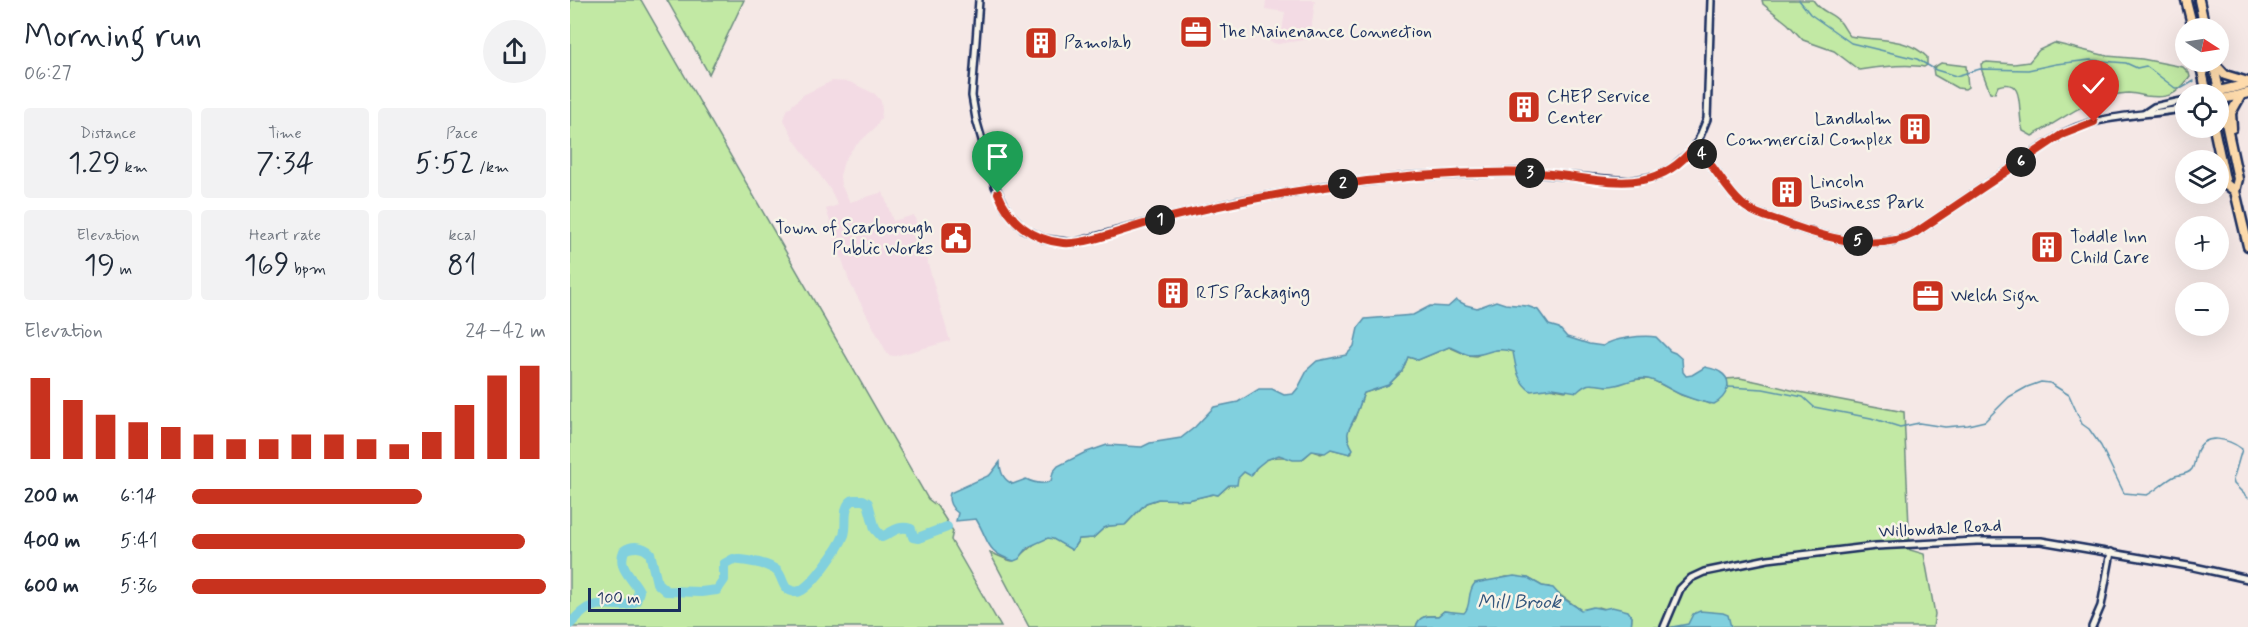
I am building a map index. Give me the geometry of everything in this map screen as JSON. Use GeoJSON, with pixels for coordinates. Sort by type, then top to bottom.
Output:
{"type":"FeatureCollection","features":[{"type":"Feature","properties":{"kind":"main road"},"geometry":{"type":"LineString","coordinates":[[2186,0],[2190,18]]}},
{"type":"Feature","properties":{"kind":"main road"},"geometry":{"type":"LineString","coordinates":[[2199,0],[2203,18]]}},
{"type":"Feature","properties":{"kind":"main road"},"geometry":{"type":"LineString","coordinates":[[2222,72],[2248,83]]}},
{"type":"Feature","properties":{"kind":"main road"},"geometry":{"type":"LineString","coordinates":[[2229,92],[2248,83]]}},
{"type":"Feature","properties":{"kind":"main road"},"geometry":{"type":"LineString","coordinates":[[2229,96],[2244,94]]}},
{"type":"Feature","properties":{"kind":"main road"},"geometry":{"type":"LineString","coordinates":[[2236,169],[2239,162],[2230,118],[2244,94]]}},
{"type":"Feature","properties":{"kind":"main road"},"geometry":{"type":"LineString","coordinates":[[2216,138],[2226,184],[2235,191]]}},
{"type":"Feature","properties":{"kind":"main road"},"geometry":{"type":"LineString","coordinates":[[2229,138],[2238,179],[2235,191],[2248,246]]}},
{"type":"Feature","properties":{"kind":"street"},"geometry":{"type":"LineString","coordinates":[[979,0],[972,96],[976,119],[995,186],[1004,206],[1015,221],[1029,233],[1057,242],[1082,241],[1187,213],[1264,196],[1412,176],[1517,172],[1639,181],[1669,170],[1694,147],[1705,126],[1709,111],[1711,0]]}},
{"type":"Feature","properties":{"kind":"street"},"geometry":{"type":"LineString","coordinates":[[2145,113],[2154,107],[2175,102]]}},
{"type":"Feature","properties":{"kind":"street"},"geometry":{"type":"LineString","coordinates":[[1694,147],[1702,153],[1737,199],[1754,212],[1817,234],[1849,240],[1887,242],[1903,239],[1915,233],[2065,132],[2094,122],[2175,110]]}},
{"type":"Feature","properties":{"kind":"street","name":"Willowdale Road"},"geometry":{"type":"LineString","coordinates":[[1664,627],[1677,594],[1691,578],[1721,567],[1868,547],[1987,541],[2041,541],[2111,552],[2248,579]]}},
{"type":"Feature","properties":{"kind":"street"},"geometry":{"type":"LineString","coordinates":[[2092,627],[2101,606],[2111,552]]}},
{"type":"Feature","properties":{"kind":"shaded area"},"geometry":{"type":"Polygon","coordinates":[[[1266,0],[1315,0],[1310,39],[1278,44],[1270,42],[1265,29],[1282,31],[1285,12],[1265,9],[1266,0]]]}},
{"type":"Feature","properties":{"kind":"shaded area"},"geometry":{"type":"Polygon","coordinates":[[[832,81],[850,82],[875,94],[881,101],[881,118],[876,127],[853,148],[844,161],[840,176],[841,185],[850,202],[883,192],[893,221],[914,215],[950,341],[895,356],[888,355],[849,281],[826,209],[838,205],[830,189],[795,141],[784,120],[787,110],[803,95],[832,81]]]}},
{"type":"Feature","properties":{"kind":"green space"},"geometry":{"type":"Polygon","coordinates":[[[570,0],[641,0],[928,499],[937,506],[953,531],[951,540],[1001,627],[570,627],[570,0]]]}},
{"type":"Feature","properties":{"kind":"green space"},"geometry":{"type":"Polygon","coordinates":[[[667,0],[744,0],[709,74],[667,0]]]}},
{"type":"Feature","properties":{"kind":"green space"},"geometry":{"type":"Polygon","coordinates":[[[1762,0],[1813,0],[1820,8],[1837,19],[1850,36],[1900,42],[1919,50],[1927,57],[1927,65],[1924,67],[1900,65],[1859,70],[1834,51],[1803,40],[1788,24],[1763,4],[1762,0]]]}},
{"type":"Feature","properties":{"kind":"green space"},"geometry":{"type":"Polygon","coordinates":[[[2054,43],[2107,56],[2142,59],[2175,65],[2175,72],[2188,72],[2190,77],[2184,84],[2175,84],[2175,92],[2166,96],[2154,97],[2128,93],[2101,98],[2032,136],[2023,131],[2017,91],[2013,86],[2007,85],[1998,86],[1995,93],[1990,92],[1981,64],[2029,62],[2039,50],[2054,43]]]}},
{"type":"Feature","properties":{"kind":"green space"},"geometry":{"type":"Polygon","coordinates":[[[1941,63],[1966,66],[1968,87],[1957,88],[1934,75],[1933,68],[1941,63]]]}},
{"type":"Feature","properties":{"kind":"green space"},"geometry":{"type":"Polygon","coordinates":[[[1449,347],[1467,355],[1476,356],[1487,351],[1504,349],[1513,352],[1550,388],[1565,391],[1592,383],[1607,386],[1628,380],[1651,379],[1681,395],[1710,404],[1728,387],[1726,379],[1740,378],[1904,412],[1910,550],[1924,554],[1935,614],[1933,627],[1631,627],[1632,617],[1599,607],[1581,610],[1549,587],[1542,586],[1528,578],[1506,577],[1475,583],[1469,607],[1464,614],[1444,611],[1438,616],[1421,618],[1416,627],[1029,627],[990,553],[1012,561],[1045,538],[1057,540],[1072,550],[1079,539],[1093,538],[1104,528],[1126,524],[1146,503],[1162,498],[1188,500],[1213,494],[1218,495],[1244,472],[1253,473],[1263,461],[1276,457],[1304,458],[1312,451],[1321,454],[1331,449],[1351,454],[1347,433],[1364,393],[1388,385],[1402,371],[1408,357],[1418,360],[1449,347]]]}},
{"type":"Feature","properties":{"kind":"water"},"geometry":{"type":"Polygon","coordinates":[[[1456,300],[1477,308],[1496,301],[1527,306],[1538,310],[1549,325],[1559,328],[1567,337],[1589,344],[1603,346],[1628,338],[1656,337],[1682,359],[1683,372],[1686,376],[1705,367],[1715,369],[1725,376],[1727,389],[1722,398],[1714,404],[1690,398],[1657,382],[1643,378],[1612,386],[1591,384],[1577,392],[1553,388],[1531,391],[1520,379],[1513,352],[1496,350],[1471,355],[1449,347],[1418,360],[1408,357],[1402,371],[1388,385],[1364,393],[1348,434],[1353,449],[1350,454],[1331,449],[1325,453],[1312,451],[1301,460],[1279,455],[1266,460],[1256,468],[1251,476],[1244,472],[1238,478],[1237,485],[1229,485],[1218,495],[1213,494],[1188,500],[1158,499],[1146,503],[1125,525],[1109,526],[1093,538],[1079,539],[1072,550],[1048,538],[1028,547],[1019,559],[1014,561],[993,550],[976,519],[956,521],[958,513],[949,499],[950,493],[990,475],[1000,462],[1003,475],[1013,484],[1026,479],[1045,483],[1051,481],[1053,472],[1058,466],[1107,445],[1142,447],[1150,443],[1181,438],[1214,407],[1238,402],[1259,389],[1272,389],[1284,395],[1293,394],[1308,369],[1317,361],[1346,355],[1350,351],[1354,346],[1358,328],[1365,319],[1413,315],[1430,306],[1448,307],[1456,300]]]}},
{"type":"Feature","properties":{"kind":"water","name":"Mill Brook"},"geometry":{"type":"Polygon","coordinates":[[[1514,576],[1528,578],[1542,586],[1553,588],[1561,597],[1581,610],[1593,607],[1603,609],[1612,607],[1628,611],[1632,617],[1631,627],[1416,627],[1421,618],[1438,616],[1444,611],[1464,613],[1475,583],[1514,576]]]}},
{"type":"Feature","properties":{"kind":"water"},"geometry":{"type":"Polygon","coordinates":[[[1700,611],[1728,615],[1731,627],[1672,627],[1688,624],[1693,614],[1700,611]]]}},
{"type":"Feature","properties":{"kind":"waterway"},"geometry":{"type":"LineString","coordinates":[[1799,0],[1810,14],[1851,43],[1917,59],[1936,70],[1956,76],[1980,69],[2028,70],[2090,60],[2126,63],[2137,68],[2146,66],[2175,88],[2182,88],[2194,81]]}},
{"type":"Feature","properties":{"kind":"waterway"},"geometry":{"type":"LineString","coordinates":[[2237,72],[2241,74]]}},
{"type":"Feature","properties":{"kind":"waterway"},"geometry":{"type":"LineString","coordinates":[[1728,387],[1763,389],[1803,397],[1814,407],[1871,418],[1900,427],[1919,423],[1945,427],[1985,421],[2009,397],[2041,382],[2050,383],[2069,395],[2082,424],[2089,429],[2101,446],[2124,493],[2147,495],[2175,476],[2190,471],[2201,445],[2211,439],[2218,439],[2231,442],[2242,449],[2233,480],[2248,498]]}},
{"type":"Feature","properties":{"kind":"waterway"},"geometry":{"type":"LineString","coordinates":[[570,624],[589,607],[604,604],[625,605],[636,601],[639,591],[622,562],[624,551],[630,548],[641,548],[650,553],[657,583],[666,591],[717,590],[724,580],[724,564],[733,559],[756,562],[773,568],[779,573],[787,589],[796,592],[812,582],[837,548],[845,531],[847,507],[853,500],[863,500],[868,503],[875,529],[882,537],[903,528],[911,529],[913,537],[918,538],[947,527]]}},
{"type":"Feature","properties":{"kind":"place","name":"The Mainenance Connection"},"geometry":{"type":"Point","coordinates":[1196,32]}},
{"type":"Feature","properties":{"kind":"place","name":"Pamolab"},"geometry":{"type":"Point","coordinates":[1041,43]}},
{"type":"Feature","properties":{"kind":"place","name":"CHEP Service Center"},"geometry":{"type":"Point","coordinates":[1524,107]}},
{"type":"Feature","properties":{"kind":"place","name":"Landholm Commercial Complex"},"geometry":{"type":"Point","coordinates":[1915,129]}},
{"type":"Feature","properties":{"kind":"place","name":"Lincoln Business Park"},"geometry":{"type":"Point","coordinates":[1787,192]}},
{"type":"Feature","properties":{"kind":"place","name":"Town of Scarborough Public Works"},"geometry":{"type":"Point","coordinates":[956,238]}},
{"type":"Feature","properties":{"kind":"place","name":"Toddle Inn Child Care"},"geometry":{"type":"Point","coordinates":[2047,247]}},
{"type":"Feature","properties":{"kind":"place","name":"RTS Packaging"},"geometry":{"type":"Point","coordinates":[1173,293]}},
{"type":"Feature","properties":{"kind":"place","name":"Welch Sign"},"geometry":{"type":"Point","coordinates":[1928,296]}},
{"type":"Feature","properties":{"kind":"route"},"geometry":{"type":"LineString","coordinates":[[998,193],[1011,216],[1029,233],[1051,241],[1073,243],[1150,222],[1264,196],[1412,176],[1517,172],[1639,181],[1669,170],[1694,147],[1702,153],[1737,199],[1754,212],[1817,234],[1849,240],[1881,242],[1903,239],[1915,233],[2061,135],[2094,122]]}}]}
